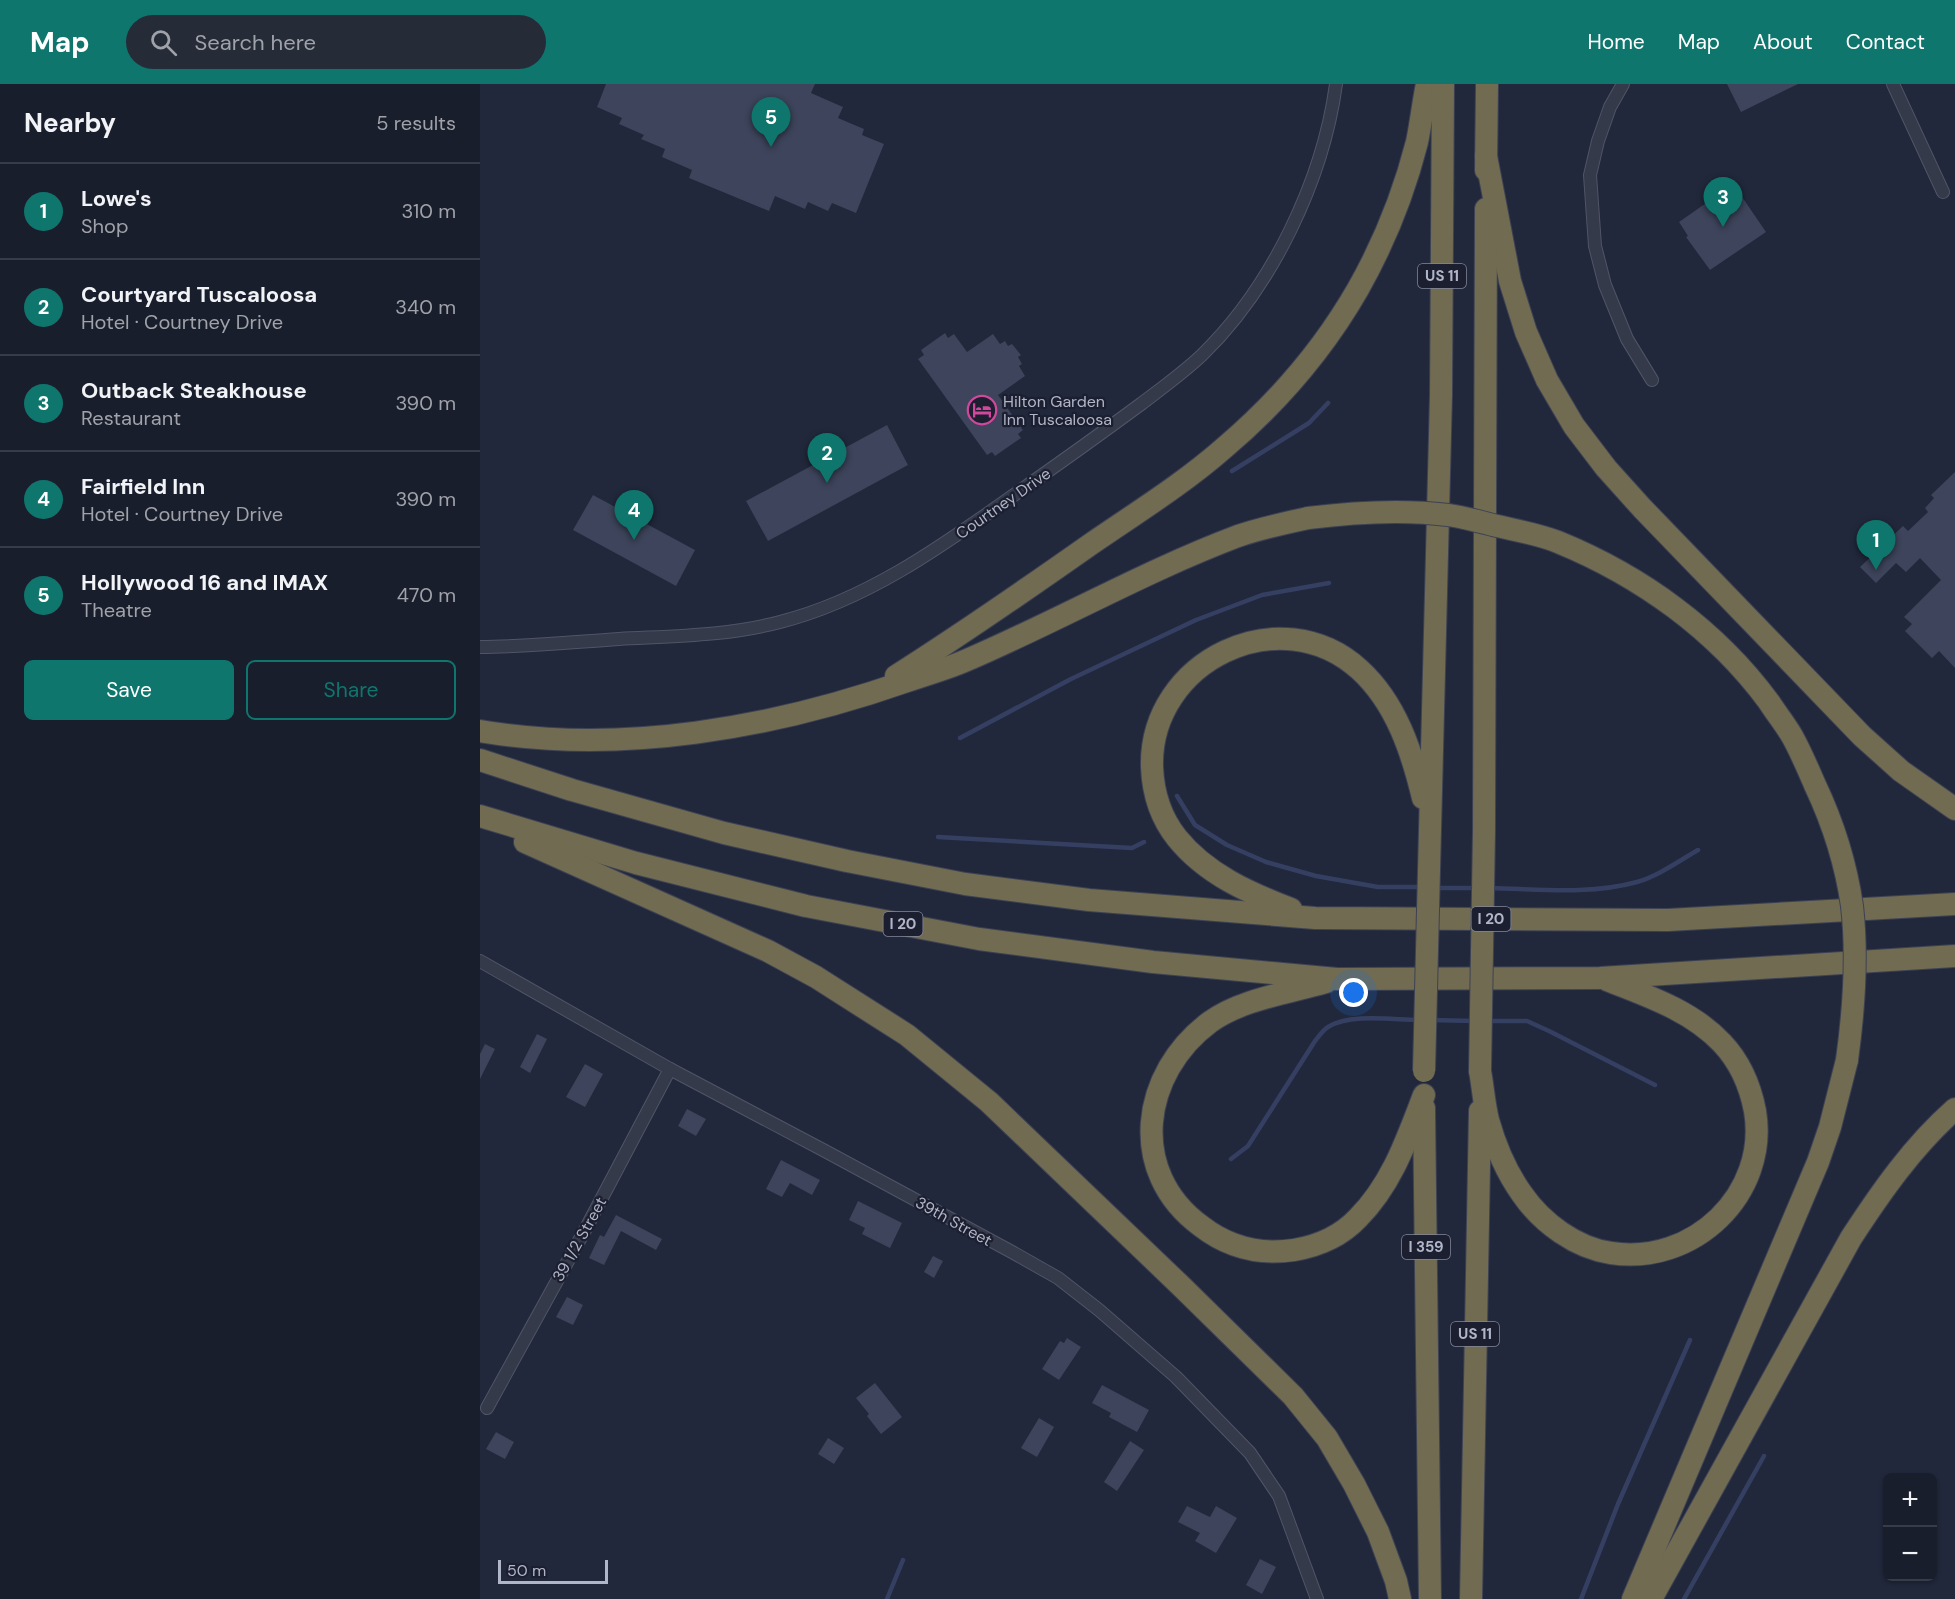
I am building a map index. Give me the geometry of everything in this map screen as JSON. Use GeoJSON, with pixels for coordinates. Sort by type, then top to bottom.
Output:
{"type":"FeatureCollection","features":[{"type":"Feature","properties":{"kind":"highway"},"geometry":{"type":"LineString","coordinates":[[863,697],[964,633],[1181,482],[1223,450],[1298,375],[1330,333],[1358,288],[1382,241],[1402,192],[1417,141],[1428,84]]}},
{"type":"Feature","properties":{"kind":"highway","name":"US 11"},"geometry":{"type":"LineString","coordinates":[[1430,830],[1441,395],[1443,84]]}},
{"type":"Feature","properties":{"kind":"highway","name":"US 11"},"geometry":{"type":"LineString","coordinates":[[1471,1599],[1484,831],[1487,84]]}},
{"type":"Feature","properties":{"kind":"highway"},"geometry":{"type":"LineString","coordinates":[[1486,156],[1510,281],[1526,332],[1548,380],[1574,426],[1606,468],[1642,508],[1862,736],[1901,771],[1955,809]]}},
{"type":"Feature","properties":{"kind":"highway"},"geometry":{"type":"LineString","coordinates":[[480,731],[559,740],[615,739],[725,729],[778,719],[863,697],[966,661],[1141,578],[1239,536],[1308,518],[1379,511],[1415,512],[1451,515],[1522,531],[1557,542],[1619,572],[1650,590],[1679,611],[1732,657],[1754,682],[1791,735],[1825,807],[1847,877],[1854,934],[1855,985],[1847,1060],[1830,1127],[1818,1162],[1633,1599]]}},
{"type":"Feature","properties":{"kind":"highway"},"geometry":{"type":"LineString","coordinates":[[1315,918],[1262,898],[1210,869],[1177,838],[1163,817],[1152,778],[1154,740],[1161,717],[1173,696],[1187,677],[1206,661],[1241,644],[1276,639],[1303,642],[1329,649],[1359,669],[1382,695],[1407,742],[1418,776],[1430,830]]}},
{"type":"Feature","properties":{"kind":"highway","name":"I 20"},"geometry":{"type":"LineString","coordinates":[[480,760],[594,797],[713,830],[847,861],[933,878],[1089,900],[1315,918],[1668,920],[1955,904]]}},
{"type":"Feature","properties":{"kind":"highway","name":"I 20"},"geometry":{"type":"LineString","coordinates":[[480,816],[636,863],[806,906],[968,937],[1153,962],[1337,979],[1600,978],[1955,956]]}},
{"type":"Feature","properties":{"kind":"highway"},"geometry":{"type":"LineString","coordinates":[[480,822],[759,947],[807,971],[907,1035],[989,1102],[1293,1396],[1327,1438],[1354,1484],[1378,1532],[1396,1581],[1400,1599]]}},
{"type":"Feature","properties":{"kind":"highway","name":"I 359"},"geometry":{"type":"LineString","coordinates":[[1430,830],[1424,1095],[1430,1599]]}},
{"type":"Feature","properties":{"kind":"highway"},"geometry":{"type":"LineString","coordinates":[[1480,1071],[1488,1120],[1506,1166],[1522,1194],[1562,1233],[1592,1248],[1627,1255],[1661,1251],[1677,1246],[1709,1228],[1733,1204],[1750,1172],[1755,1146],[1756,1120],[1749,1086],[1732,1055],[1720,1041],[1693,1019],[1659,1001],[1600,978]]}},
{"type":"Feature","properties":{"kind":"highway"},"geometry":{"type":"LineString","coordinates":[[1337,979],[1256,1000],[1233,1010],[1212,1021],[1181,1048],[1158,1089],[1151,1130],[1156,1165],[1162,1182],[1172,1198],[1183,1211],[1211,1234],[1243,1248],[1261,1252],[1279,1252],[1314,1247],[1345,1230],[1370,1205],[1401,1154],[1424,1095]]}},
{"type":"Feature","properties":{"kind":"highway"},"geometry":{"type":"LineString","coordinates":[[1651,1599],[1851,1238],[1912,1153],[1955,1109]]}},
{"type":"Feature","properties":{"kind":"street","name":"Courtney Drive"},"geometry":{"type":"LineString","coordinates":[[480,647],[729,633],[772,624],[831,606],[879,583],[926,556],[1100,435],[1183,372],[1221,335],[1253,294],[1280,248],[1303,201],[1322,151],[1336,84]]}},
{"type":"Feature","properties":{"kind":"street"},"geometry":{"type":"LineString","coordinates":[[1623,84],[1607,116],[1590,175],[1595,246],[1605,285],[1627,339],[1652,380]]}},
{"type":"Feature","properties":{"kind":"street"},"geometry":{"type":"LineString","coordinates":[[1893,84],[1943,192]]}},
{"type":"Feature","properties":{"kind":"street","name":"39th Street"},"geometry":{"type":"LineString","coordinates":[[480,961],[669,1069],[1058,1278],[1099,1310],[1176,1377],[1250,1453],[1279,1496],[1317,1599]]}},
{"type":"Feature","properties":{"kind":"street","name":"39 1/2 Street"},"geometry":{"type":"LineString","coordinates":[[487,1408],[585,1230],[669,1069]]}},
{"type":"Feature","properties":{"kind":"building"},"geometry":{"type":"Polygon","coordinates":[[[606,84],[815,84],[811,93],[843,107],[838,118],[864,129],[862,135],[884,144],[856,213],[832,203],[828,211],[808,202],[805,209],[775,196],[769,211],[689,178],[692,170],[662,157],[665,149],[641,139],[644,135],[619,124],[622,118],[597,107],[606,84]]]}},
{"type":"Feature","properties":{"kind":"building"},"geometry":{"type":"Polygon","coordinates":[[[1727,84],[1798,84],[1741,112],[1727,84]]]}},
{"type":"Feature","properties":{"kind":"building"},"geometry":{"type":"Polygon","coordinates":[[[1738,191],[1766,232],[1710,270],[1686,237],[1688,236],[1679,222],[1709,201],[1713,208],[1738,191]]]}},
{"type":"Feature","properties":{"kind":"building","name":"Hilton Garden Inn Tuscaloosa"},"geometry":{"type":"Polygon","coordinates":[[[945,333],[948,338],[954,334],[967,352],[993,334],[1000,344],[1005,341],[1008,346],[1012,344],[1021,355],[1018,357],[1022,364],[1019,366],[1025,376],[998,395],[1023,430],[1018,434],[1021,438],[995,456],[992,452],[987,455],[918,359],[924,355],[921,350],[945,333]]]}},
{"type":"Feature","properties":{"kind":"building"},"geometry":{"type":"Polygon","coordinates":[[[887,425],[908,465],[768,541],[746,501],[887,425]]]}},
{"type":"Feature","properties":{"kind":"building"},"geometry":{"type":"Polygon","coordinates":[[[1955,472],[1955,668],[1939,651],[1932,658],[1905,631],[1912,624],[1904,617],[1941,580],[1920,558],[1906,572],[1896,563],[1876,583],[1860,567],[1903,526],[1908,531],[1928,512],[1925,508],[1934,498],[1931,495],[1955,472]]]}},
{"type":"Feature","properties":{"kind":"building"},"geometry":{"type":"Polygon","coordinates":[[[593,495],[695,550],[676,586],[573,530],[593,495]]]}},
{"type":"Feature","properties":{"kind":"building"},"geometry":{"type":"Polygon","coordinates":[[[537,1034],[547,1039],[530,1073],[520,1067],[537,1034]]]}},
{"type":"Feature","properties":{"kind":"building"},"geometry":{"type":"Polygon","coordinates":[[[485,1044],[495,1049],[480,1079],[480,1054],[485,1044]]]}},
{"type":"Feature","properties":{"kind":"building"},"geometry":{"type":"Polygon","coordinates":[[[585,1064],[603,1074],[585,1107],[566,1097],[585,1064]]]}},
{"type":"Feature","properties":{"kind":"building"},"geometry":{"type":"Polygon","coordinates":[[[687,1109],[706,1119],[696,1136],[678,1126],[687,1109]]]}},
{"type":"Feature","properties":{"kind":"building"},"geometry":{"type":"Polygon","coordinates":[[[781,1160],[820,1180],[812,1195],[790,1183],[782,1197],[766,1189],[781,1160]]]}},
{"type":"Feature","properties":{"kind":"building"},"geometry":{"type":"Polygon","coordinates":[[[858,1201],[902,1223],[890,1248],[862,1234],[865,1228],[849,1220],[858,1201]]]}},
{"type":"Feature","properties":{"kind":"building"},"geometry":{"type":"Polygon","coordinates":[[[616,1215],[662,1239],[656,1250],[621,1231],[604,1265],[589,1258],[600,1235],[604,1237],[616,1215]]]}},
{"type":"Feature","properties":{"kind":"building"},"geometry":{"type":"Polygon","coordinates":[[[933,1256],[943,1261],[934,1278],[924,1272],[933,1256]]]}},
{"type":"Feature","properties":{"kind":"building"},"geometry":{"type":"Polygon","coordinates":[[[567,1297],[583,1305],[573,1325],[556,1317],[567,1297]]]}},
{"type":"Feature","properties":{"kind":"building"},"geometry":{"type":"Polygon","coordinates":[[[1067,1338],[1081,1347],[1059,1380],[1042,1369],[1060,1341],[1064,1343],[1067,1338]]]}},
{"type":"Feature","properties":{"kind":"building"},"geometry":{"type":"Polygon","coordinates":[[[875,1383],[902,1417],[881,1434],[856,1398],[875,1383]]]}},
{"type":"Feature","properties":{"kind":"building"},"geometry":{"type":"Polygon","coordinates":[[[1102,1385],[1149,1410],[1137,1432],[1109,1417],[1111,1413],[1092,1403],[1102,1385]]]}},
{"type":"Feature","properties":{"kind":"building"},"geometry":{"type":"Polygon","coordinates":[[[1039,1418],[1054,1427],[1037,1457],[1021,1448],[1039,1418]]]}},
{"type":"Feature","properties":{"kind":"building"},"geometry":{"type":"Polygon","coordinates":[[[496,1432],[514,1442],[505,1459],[486,1449],[496,1432]]]}},
{"type":"Feature","properties":{"kind":"building"},"geometry":{"type":"Polygon","coordinates":[[[828,1438],[844,1448],[834,1464],[818,1454],[828,1438]]]}},
{"type":"Feature","properties":{"kind":"building"},"geometry":{"type":"Polygon","coordinates":[[[1130,1441],[1144,1450],[1117,1491],[1104,1482],[1130,1441]]]}},
{"type":"Feature","properties":{"kind":"building"},"geometry":{"type":"Polygon","coordinates":[[[1187,1506],[1210,1517],[1216,1506],[1237,1518],[1216,1553],[1195,1541],[1200,1533],[1178,1522],[1187,1506]]]}},
{"type":"Feature","properties":{"kind":"building"},"geometry":{"type":"Polygon","coordinates":[[[1260,1559],[1276,1567],[1262,1594],[1246,1585],[1260,1559]]]}},
{"type":"Feature","properties":{"kind":"waterway"},"geometry":{"type":"LineString","coordinates":[[1232,471],[1309,423],[1328,403]]}},
{"type":"Feature","properties":{"kind":"waterway"},"geometry":{"type":"LineString","coordinates":[[960,738],[1071,679],[1196,620],[1262,595],[1329,583]]}},
{"type":"Feature","properties":{"kind":"waterway"},"geometry":{"type":"LineString","coordinates":[[1177,796],[1195,825],[1227,845],[1266,862],[1316,876],[1378,887],[1422,887]]}},
{"type":"Feature","properties":{"kind":"waterway"},"geometry":{"type":"LineString","coordinates":[[938,837],[1132,848],[1144,842]]}},
{"type":"Feature","properties":{"kind":"waterway"},"geometry":{"type":"LineString","coordinates":[[1490,888],[1582,890],[1619,886],[1653,876],[1698,850]]}},
{"type":"Feature","properties":{"kind":"waterway"},"geometry":{"type":"LineString","coordinates":[[1436,888],[1476,888]]}},
{"type":"Feature","properties":{"kind":"waterway"},"geometry":{"type":"LineString","coordinates":[[1231,1159],[1248,1146],[1315,1041],[1326,1028],[1348,1020],[1420,1020]]}},
{"type":"Feature","properties":{"kind":"waterway"},"geometry":{"type":"LineString","coordinates":[[1431,1020],[1474,1021]]}},
{"type":"Feature","properties":{"kind":"waterway"},"geometry":{"type":"LineString","coordinates":[[1488,1021],[1527,1021],[1655,1085]]}},
{"type":"Feature","properties":{"kind":"waterway"},"geometry":{"type":"LineString","coordinates":[[1581,1599],[1618,1504],[1690,1340]]}},
{"type":"Feature","properties":{"kind":"waterway"},"geometry":{"type":"LineString","coordinates":[[1684,1599],[1764,1456]]}},
{"type":"Feature","properties":{"kind":"waterway"},"geometry":{"type":"LineString","coordinates":[[887,1599],[903,1560]]}},
{"type":"Feature","properties":{"kind":"place","name":"Hollywood 16 and IMAX"},"geometry":{"type":"Point","coordinates":[771,147]}},
{"type":"Feature","properties":{"kind":"place","name":"Outback Steakhouse"},"geometry":{"type":"Point","coordinates":[1723,227]}},
{"type":"Feature","properties":{"kind":"place","name":"Hilton Garden Inn Tuscaloosa"},"geometry":{"type":"Point","coordinates":[982,410]}},
{"type":"Feature","properties":{"kind":"place","name":"Courtyard Tuscaloosa"},"geometry":{"type":"Point","coordinates":[827,483]}},
{"type":"Feature","properties":{"kind":"place","name":"Fairfield Inn"},"geometry":{"type":"Point","coordinates":[634,540]}},
{"type":"Feature","properties":{"kind":"place","name":"Lowe's"},"geometry":{"type":"Point","coordinates":[1876,570]}}]}
